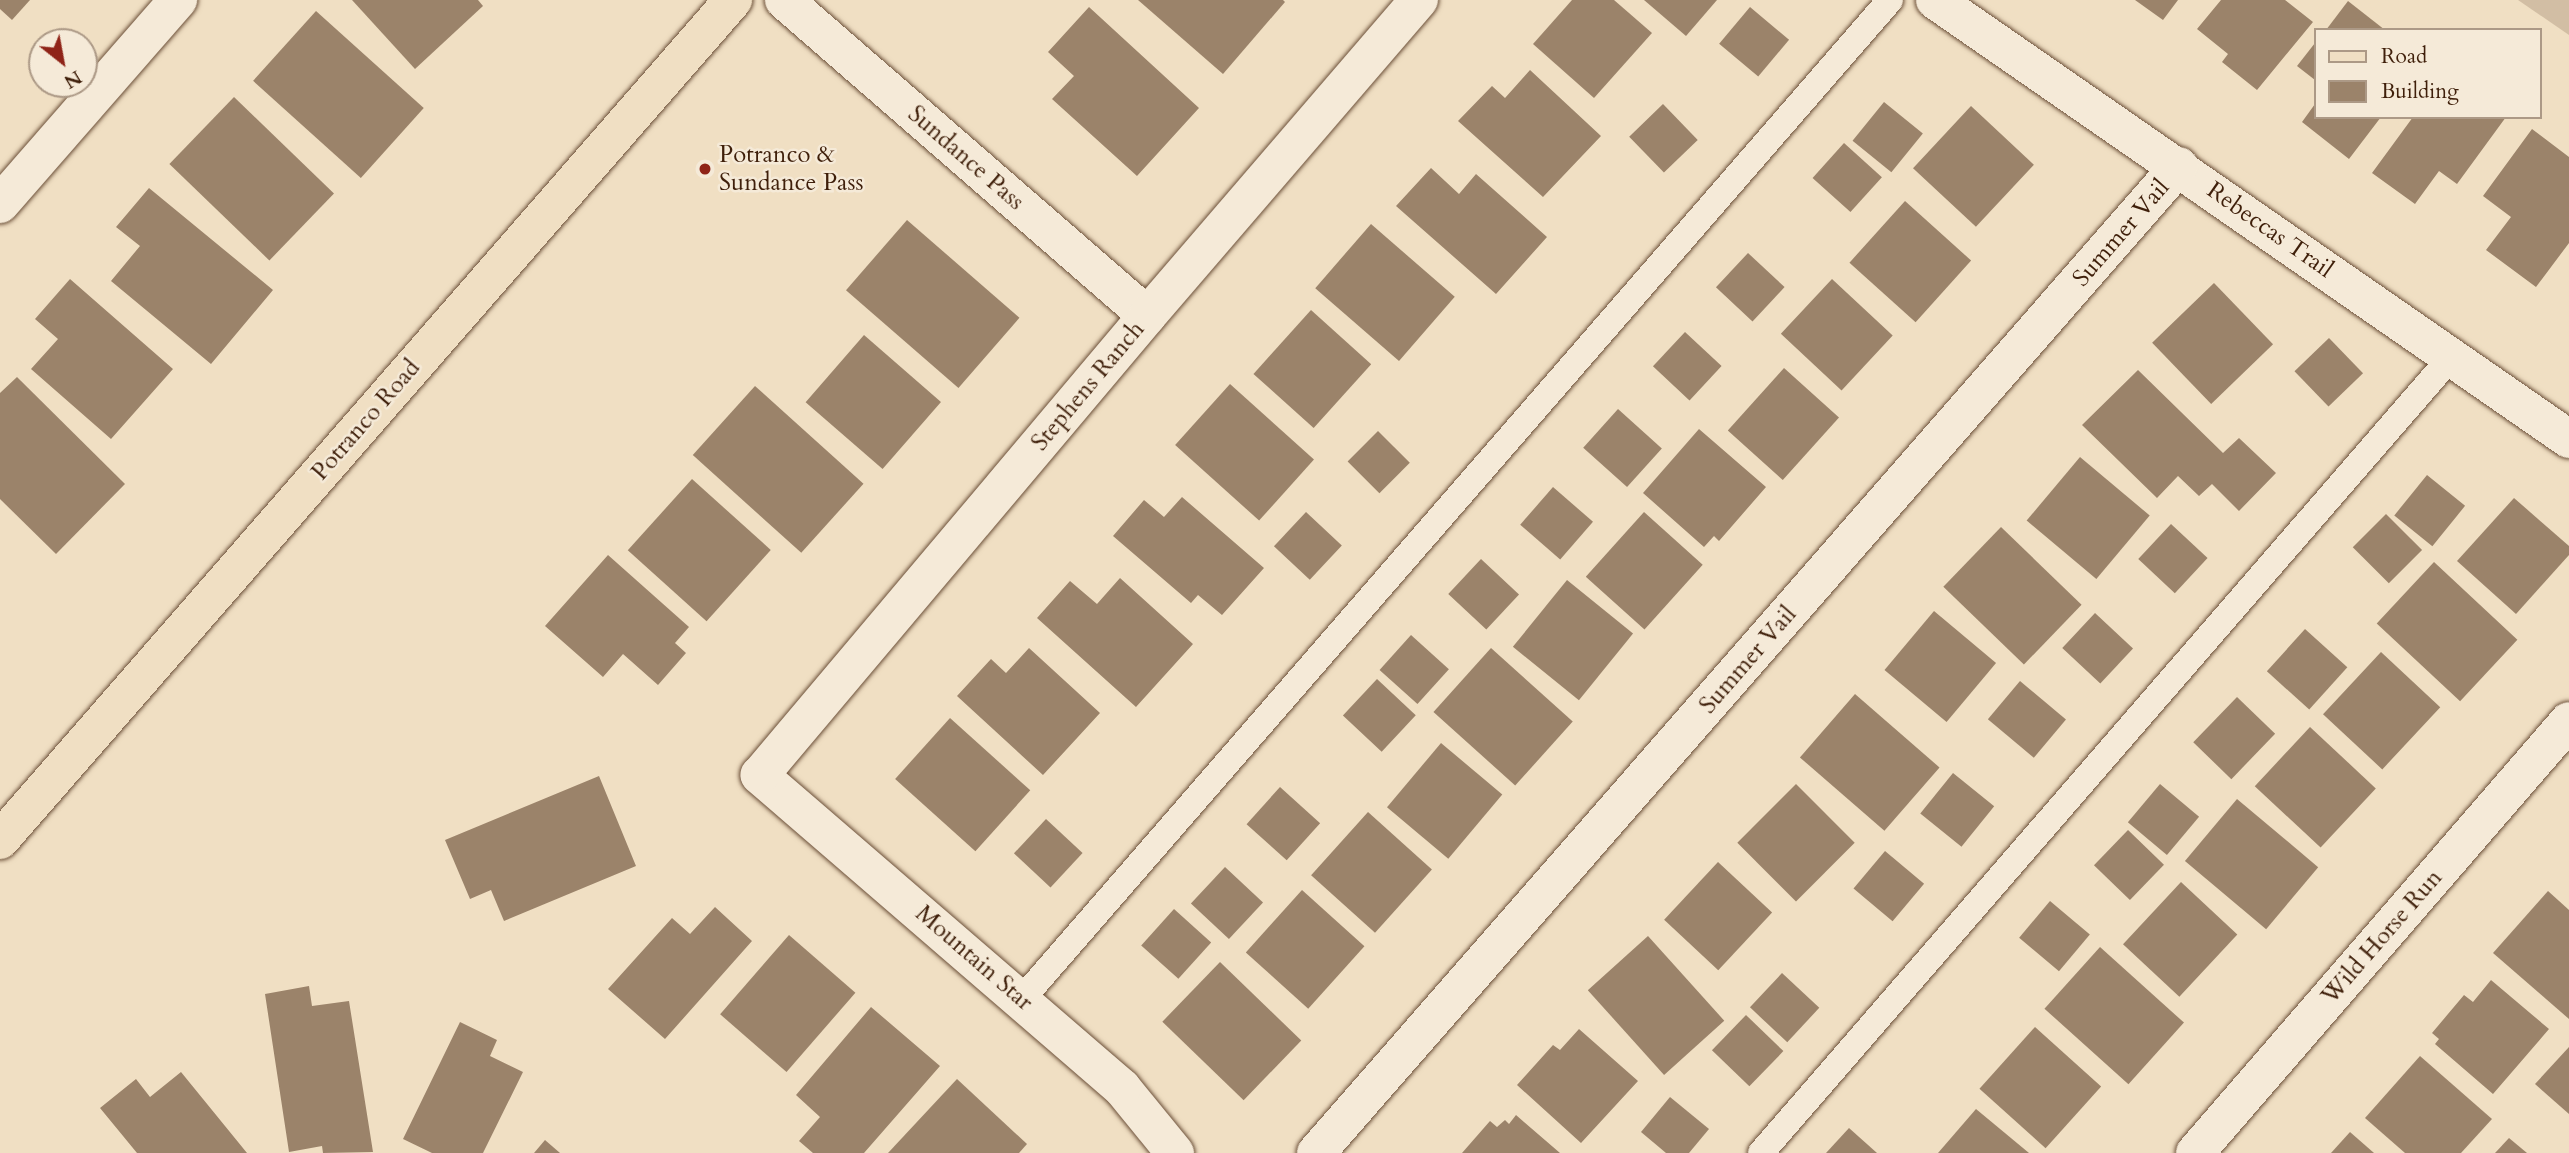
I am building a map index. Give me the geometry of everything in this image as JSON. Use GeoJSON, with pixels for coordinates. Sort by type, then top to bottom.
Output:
{"type":"FeatureCollection","features":[{"type":"Feature","properties":{"kind":"main road","name":"Potranco Road"},"geometry":{"type":"LineString","coordinates":[[0,840],[733,0]]}},
{"type":"Feature","properties":{"kind":"street"},"geometry":{"type":"LineString","coordinates":[[0,204],[178,0]]}},
{"type":"Feature","properties":{"kind":"street","name":"Sundance Pass"},"geometry":{"type":"LineString","coordinates":[[784,0],[1147,316]]}},
{"type":"Feature","properties":{"kind":"street","name":"Stephens Ranch"},"geometry":{"type":"LineString","coordinates":[[760,775],[1147,316],[1419,0]]}},
{"type":"Feature","properties":{"kind":"street","name":"Rebeccas Trail"},"geometry":{"type":"LineString","coordinates":[[1935,0],[2179,166],[2569,439]]}},
{"type":"Feature","properties":{"kind":"street","name":"Summer Vail"},"geometry":{"type":"LineString","coordinates":[[1316,1153],[2179,166]]}},
{"type":"Feature","properties":{"kind":"street","name":"Wild Horse Run"},"geometry":{"type":"LineString","coordinates":[[2195,1153],[2569,722]]}},
{"type":"Feature","properties":{"kind":"street","name":"Mountain Star"},"geometry":{"type":"LineString","coordinates":[[760,775],[1122,1088],[1175,1153]]}},
{"type":"Feature","properties":{"kind":"lane"},"geometry":{"type":"LineString","coordinates":[[1022,999],[1891,0]]}},
{"type":"Feature","properties":{"kind":"lane"},"geometry":{"type":"LineString","coordinates":[[1761,1153],[2452,356]]}},
{"type":"Feature","properties":{"kind":"shaded area"},"geometry":{"type":"Polygon","coordinates":[[[2518,0],[2569,0],[2569,35],[2518,0]]]}},
{"type":"Feature","properties":{"kind":"building"},"geometry":{"type":"Polygon","coordinates":[[[0,0],[30,0],[12,20],[0,9],[0,0]]]}},
{"type":"Feature","properties":{"kind":"building"},"geometry":{"type":"Polygon","coordinates":[[[352,0],[478,0],[483,6],[415,69],[352,0]]]}},
{"type":"Feature","properties":{"kind":"building"},"geometry":{"type":"Polygon","coordinates":[[[1138,0],[1283,0],[1285,2],[1223,74],[1138,0]]]}},
{"type":"Feature","properties":{"kind":"building"},"geometry":{"type":"Polygon","coordinates":[[[1572,0],[1614,0],[1652,33],[1594,98],[1533,44],[1572,0]]]}},
{"type":"Feature","properties":{"kind":"building"},"geometry":{"type":"Polygon","coordinates":[[[1644,0],[1717,0],[1686,36],[1644,0]]]}},
{"type":"Feature","properties":{"kind":"building"},"geometry":{"type":"Polygon","coordinates":[[[2135,0],[2178,0],[2163,20],[2135,0]]]}},
{"type":"Feature","properties":{"kind":"building"},"geometry":{"type":"Polygon","coordinates":[[[2221,0],[2285,0],[2313,22],[2257,90],[2222,62],[2228,54],[2197,29],[2221,0]]]}},
{"type":"Feature","properties":{"kind":"building"},"geometry":{"type":"Polygon","coordinates":[[[2348,1],[2382,28],[2328,28],[2348,1]]]}},
{"type":"Feature","properties":{"kind":"building"},"geometry":{"type":"Polygon","coordinates":[[[1089,7],[1199,108],[1137,176],[1052,99],[1074,76],[1048,52],[1089,7]]]}},
{"type":"Feature","properties":{"kind":"building"},"geometry":{"type":"Polygon","coordinates":[[[1750,7],[1789,40],[1758,77],[1719,44],[1750,7]]]}},
{"type":"Feature","properties":{"kind":"building"},"geometry":{"type":"Polygon","coordinates":[[[316,11],[424,108],[361,178],[253,81],[316,11]]]}},
{"type":"Feature","properties":{"kind":"building"},"geometry":{"type":"Polygon","coordinates":[[[2314,44],[2314,79],[2297,66],[2314,44]]]}},
{"type":"Feature","properties":{"kind":"building"},"geometry":{"type":"Polygon","coordinates":[[[1530,70],[1601,136],[1543,197],[1458,121],[1492,86],[1505,98],[1530,70]]]}},
{"type":"Feature","properties":{"kind":"building"},"geometry":{"type":"Polygon","coordinates":[[[234,97],[334,194],[269,260],[169,164],[234,97]]]}},
{"type":"Feature","properties":{"kind":"building"},"geometry":{"type":"Polygon","coordinates":[[[1884,102],[1923,133],[1891,172],[1853,141],[1884,102]]]}},
{"type":"Feature","properties":{"kind":"building"},"geometry":{"type":"Polygon","coordinates":[[[1663,104],[1698,140],[1664,173],[1629,137],[1663,104]]]}},
{"type":"Feature","properties":{"kind":"building"},"geometry":{"type":"Polygon","coordinates":[[[2314,105],[2314,119],[2379,119],[2349,159],[2302,122],[2314,105]]]}},
{"type":"Feature","properties":{"kind":"building"},"geometry":{"type":"Polygon","coordinates":[[[1971,106],[2034,165],[1976,227],[1913,168],[1971,106]]]}},
{"type":"Feature","properties":{"kind":"building"},"geometry":{"type":"Polygon","coordinates":[[[2412,119],[2505,119],[2457,184],[2439,171],[2415,204],[2372,173],[2412,119]]]}},
{"type":"Feature","properties":{"kind":"building"},"geometry":{"type":"Polygon","coordinates":[[[2532,129],[2569,157],[2569,243],[2536,287],[2486,250],[2511,217],[2483,196],[2532,129]]]}},
{"type":"Feature","properties":{"kind":"building"},"geometry":{"type":"Polygon","coordinates":[[[1844,143],[1882,177],[1850,212],[1813,178],[1844,143]]]}},
{"type":"Feature","properties":{"kind":"building"},"geometry":{"type":"Polygon","coordinates":[[[1431,168],[1459,194],[1476,174],[1547,237],[1496,294],[1396,206],[1431,168]]]}},
{"type":"Feature","properties":{"kind":"building"},"geometry":{"type":"Polygon","coordinates":[[[149,188],[273,290],[211,364],[111,281],[140,246],[116,227],[149,188]]]}},
{"type":"Feature","properties":{"kind":"building"},"geometry":{"type":"Polygon","coordinates":[[[1905,201],[1971,261],[1916,322],[1849,263],[1905,201]]]}},
{"type":"Feature","properties":{"kind":"building"},"geometry":{"type":"Polygon","coordinates":[[[907,220],[1019,318],[958,388],[846,290],[907,220]]]}},
{"type":"Feature","properties":{"kind":"building"},"geometry":{"type":"Polygon","coordinates":[[[1371,224],[1455,297],[1399,361],[1315,288],[1371,224]]]}},
{"type":"Feature","properties":{"kind":"building"},"geometry":{"type":"Polygon","coordinates":[[[1748,253],[1785,287],[1753,321],[1716,287],[1748,253]]]}},
{"type":"Feature","properties":{"kind":"building"},"geometry":{"type":"Polygon","coordinates":[[[70,279],[173,369],[111,439],[31,369],[58,339],[35,319],[70,279]]]}},
{"type":"Feature","properties":{"kind":"building"},"geometry":{"type":"Polygon","coordinates":[[[1832,279],[1893,336],[1842,390],[1781,334],[1832,279]]]}},
{"type":"Feature","properties":{"kind":"building"},"geometry":{"type":"Polygon","coordinates":[[[2214,283],[2273,344],[2211,404],[2152,343],[2214,283]]]}},
{"type":"Feature","properties":{"kind":"building"},"geometry":{"type":"Polygon","coordinates":[[[1311,310],[1371,364],[1314,428],[1253,374],[1311,310]]]}},
{"type":"Feature","properties":{"kind":"building"},"geometry":{"type":"Polygon","coordinates":[[[1685,332],[1722,366],[1690,400],[1653,366],[1685,332]]]}},
{"type":"Feature","properties":{"kind":"building"},"geometry":{"type":"Polygon","coordinates":[[[864,335],[941,402],[883,469],[806,402],[864,335]]]}},
{"type":"Feature","properties":{"kind":"building"},"geometry":{"type":"Polygon","coordinates":[[[2329,338],[2363,373],[2329,407],[2294,371],[2329,338]]]}},
{"type":"Feature","properties":{"kind":"building"},"geometry":{"type":"Polygon","coordinates":[[[1784,368],[1839,418],[1783,480],[1728,430],[1784,368]]]}},
{"type":"Feature","properties":{"kind":"building"},"geometry":{"type":"Polygon","coordinates":[[[2138,370],[2223,453],[2239,438],[2276,473],[2239,511],[2212,484],[2199,496],[2178,476],[2157,498],[2082,425],[2138,370]]]}},
{"type":"Feature","properties":{"kind":"building"},"geometry":{"type":"Polygon","coordinates":[[[17,377],[125,484],[56,554],[0,499],[0,393],[17,377]]]}},
{"type":"Feature","properties":{"kind":"building"},"geometry":{"type":"Polygon","coordinates":[[[1230,384],[1314,460],[1259,521],[1175,445],[1230,384]]]}},
{"type":"Feature","properties":{"kind":"building"},"geometry":{"type":"Polygon","coordinates":[[[755,386],[863,484],[801,553],[693,455],[755,386]]]}},
{"type":"Feature","properties":{"kind":"building"},"geometry":{"type":"Polygon","coordinates":[[[1618,409],[1662,448],[1627,487],[1583,448],[1618,409]]]}},
{"type":"Feature","properties":{"kind":"building"},"geometry":{"type":"Polygon","coordinates":[[[1699,429],[1766,487],[1719,541],[1714,536],[1704,547],[1643,493],[1699,429]]]}},
{"type":"Feature","properties":{"kind":"building"},"geometry":{"type":"Polygon","coordinates":[[[1378,431],[1410,463],[1379,493],[1348,461],[1378,431]]]}},
{"type":"Feature","properties":{"kind":"building"},"geometry":{"type":"Polygon","coordinates":[[[2080,457],[2150,515],[2096,579],[2027,521],[2080,457]]]}},
{"type":"Feature","properties":{"kind":"building"},"geometry":{"type":"Polygon","coordinates":[[[2427,475],[2465,506],[2432,546],[2394,515],[2427,475]]]}},
{"type":"Feature","properties":{"kind":"building"},"geometry":{"type":"Polygon","coordinates":[[[692,479],[771,550],[707,621],[628,550],[692,479]]]}},
{"type":"Feature","properties":{"kind":"building"},"geometry":{"type":"Polygon","coordinates":[[[1553,487],[1593,522],[1560,560],[1520,525],[1553,487]]]}},
{"type":"Feature","properties":{"kind":"building"},"geometry":{"type":"Polygon","coordinates":[[[1182,497],[1264,568],[1222,615],[1198,595],[1191,603],[1113,536],[1144,500],[1164,517],[1182,497]]]}},
{"type":"Feature","properties":{"kind":"building"},"geometry":{"type":"Polygon","coordinates":[[[2514,498],[2569,546],[2569,555],[2516,614],[2457,561],[2514,498]]]}},
{"type":"Feature","properties":{"kind":"building"},"geometry":{"type":"Polygon","coordinates":[[[1306,512],[1342,545],[1310,580],[1274,546],[1306,512]]]}},
{"type":"Feature","properties":{"kind":"building"},"geometry":{"type":"Polygon","coordinates":[[[1644,512],[1703,565],[1644,630],[1586,577],[1644,512]]]}},
{"type":"Feature","properties":{"kind":"building"},"geometry":{"type":"Polygon","coordinates":[[[2386,514],[2422,550],[2389,583],[2353,547],[2386,514]]]}},
{"type":"Feature","properties":{"kind":"building"},"geometry":{"type":"Polygon","coordinates":[[[2171,524],[2208,558],[2175,593],[2138,559],[2171,524]]]}},
{"type":"Feature","properties":{"kind":"building"},"geometry":{"type":"Polygon","coordinates":[[[2001,527],[2082,605],[2024,665],[1943,587],[2001,527]]]}},
{"type":"Feature","properties":{"kind":"building"},"geometry":{"type":"Polygon","coordinates":[[[608,555],[689,627],[675,643],[686,653],[658,685],[623,654],[603,677],[545,626],[608,555]]]}},
{"type":"Feature","properties":{"kind":"building"},"geometry":{"type":"Polygon","coordinates":[[[1481,559],[1519,594],[1486,630],[1448,594],[1481,559]]]}},
{"type":"Feature","properties":{"kind":"building"},"geometry":{"type":"Polygon","coordinates":[[[2434,562],[2517,640],[2460,701],[2377,623],[2434,562]]]}},
{"type":"Feature","properties":{"kind":"building"},"geometry":{"type":"Polygon","coordinates":[[[1120,578],[1193,644],[1136,707],[1037,618],[1070,581],[1097,604],[1120,578]]]}},
{"type":"Feature","properties":{"kind":"building"},"geometry":{"type":"Polygon","coordinates":[[[1567,580],[1633,633],[1579,700],[1513,647],[1567,580]]]}},
{"type":"Feature","properties":{"kind":"building"},"geometry":{"type":"Polygon","coordinates":[[[1934,611],[1996,663],[1947,722],[1885,670],[1934,611]]]}},
{"type":"Feature","properties":{"kind":"building"},"geometry":{"type":"Polygon","coordinates":[[[2095,613],[2133,648],[2100,684],[2062,648],[2095,613]]]}},
{"type":"Feature","properties":{"kind":"building"},"geometry":{"type":"Polygon","coordinates":[[[2305,629],[2347,667],[2309,709],[2267,671],[2305,629]]]}},
{"type":"Feature","properties":{"kind":"building"},"geometry":{"type":"Polygon","coordinates":[[[1411,635],[1449,669],[1417,704],[1380,670],[1411,635]]]}},
{"type":"Feature","properties":{"kind":"building"},"geometry":{"type":"Polygon","coordinates":[[[1029,648],[1100,713],[1043,775],[957,696],[991,659],[1006,673],[1029,648]]]}},
{"type":"Feature","properties":{"kind":"building"},"geometry":{"type":"Polygon","coordinates":[[[1491,648],[1573,722],[1515,786],[1433,712],[1491,648]]]}},
{"type":"Feature","properties":{"kind":"building"},"geometry":{"type":"Polygon","coordinates":[[[2381,652],[2440,707],[2382,769],[2323,714],[2381,652]]]}},
{"type":"Feature","properties":{"kind":"building"},"geometry":{"type":"Polygon","coordinates":[[[1377,679],[1416,715],[1382,752],[1343,716],[1377,679]]]}},
{"type":"Feature","properties":{"kind":"building"},"geometry":{"type":"Polygon","coordinates":[[[2020,681],[2066,720],[2034,758],[1988,719],[2020,681]]]}},
{"type":"Feature","properties":{"kind":"building"},"geometry":{"type":"Polygon","coordinates":[[[1855,694],[1940,767],[1884,831],[1800,757],[1855,694]]]}},
{"type":"Feature","properties":{"kind":"building"},"geometry":{"type":"Polygon","coordinates":[[[2237,697],[2275,734],[2231,779],[2193,742],[2237,697]]]}},
{"type":"Feature","properties":{"kind":"building"},"geometry":{"type":"Polygon","coordinates":[[[950,718],[1030,790],[975,851],[895,779],[950,718]]]}},
{"type":"Feature","properties":{"kind":"building"},"geometry":{"type":"Polygon","coordinates":[[[2310,727],[2376,788],[2321,848],[2255,786],[2310,727]]]}},
{"type":"Feature","properties":{"kind":"building"},"geometry":{"type":"Polygon","coordinates":[[[1441,743],[1502,794],[1448,859],[1387,807],[1441,743]]]}},
{"type":"Feature","properties":{"kind":"building"},"geometry":{"type":"Polygon","coordinates":[[[1953,773],[1994,806],[1961,847],[1920,813],[1953,773]]]}},
{"type":"Feature","properties":{"kind":"building"},"geometry":{"type":"Polygon","coordinates":[[[599,776],[636,866],[504,921],[491,890],[470,899],[445,840],[599,776]]]}},
{"type":"Feature","properties":{"kind":"building"},"geometry":{"type":"Polygon","coordinates":[[[1796,784],[1855,843],[1796,901],[1737,843],[1796,784]]]}},
{"type":"Feature","properties":{"kind":"building"},"geometry":{"type":"Polygon","coordinates":[[[2160,784],[2199,817],[2167,855],[2128,822],[2160,784]]]}},
{"type":"Feature","properties":{"kind":"building"},"geometry":{"type":"Polygon","coordinates":[[[1280,787],[1320,823],[1287,860],[1247,824],[1280,787]]]}},
{"type":"Feature","properties":{"kind":"building"},"geometry":{"type":"Polygon","coordinates":[[[2237,799],[2318,867],[2266,929],[2185,861],[2237,799]]]}},
{"type":"Feature","properties":{"kind":"building"},"geometry":{"type":"Polygon","coordinates":[[[1368,812],[1432,870],[1375,933],[1311,875],[1368,812]]]}},
{"type":"Feature","properties":{"kind":"building"},"geometry":{"type":"Polygon","coordinates":[[[1046,819],[1083,853],[1051,887],[1014,853],[1046,819]]]}},
{"type":"Feature","properties":{"kind":"building"},"geometry":{"type":"Polygon","coordinates":[[[2128,830],[2164,865],[2130,900],[2094,865],[2128,830]]]}},
{"type":"Feature","properties":{"kind":"building"},"geometry":{"type":"Polygon","coordinates":[[[1885,851],[1924,884],[1893,921],[1854,889],[1885,851]]]}},
{"type":"Feature","properties":{"kind":"building"},"geometry":{"type":"Polygon","coordinates":[[[1718,862],[1772,912],[1718,970],[1664,920],[1718,862]]]}},
{"type":"Feature","properties":{"kind":"building"},"geometry":{"type":"Polygon","coordinates":[[[1225,867],[1263,902],[1229,939],[1191,904],[1225,867]]]}},
{"type":"Feature","properties":{"kind":"building"},"geometry":{"type":"Polygon","coordinates":[[[2181,882],[2237,935],[2179,997],[2123,944],[2181,882]]]}},
{"type":"Feature","properties":{"kind":"building"},"geometry":{"type":"Polygon","coordinates":[[[1302,890],[1364,946],[1308,1009],[1246,952],[1302,890]]]}},
{"type":"Feature","properties":{"kind":"building"},"geometry":{"type":"Polygon","coordinates":[[[2548,891],[2569,910],[2569,1019],[2493,953],[2548,891]]]}},
{"type":"Feature","properties":{"kind":"building"},"geometry":{"type":"Polygon","coordinates":[[[2050,901],[2090,934],[2059,971],[2019,938],[2050,901]]]}},
{"type":"Feature","properties":{"kind":"building"},"geometry":{"type":"Polygon","coordinates":[[[715,907],[752,941],[665,1039],[608,989],[672,918],[690,934],[715,907]]]}},
{"type":"Feature","properties":{"kind":"building"},"geometry":{"type":"Polygon","coordinates":[[[1174,909],[1211,942],[1178,979],[1141,945],[1174,909]]]}},
{"type":"Feature","properties":{"kind":"building"},"geometry":{"type":"Polygon","coordinates":[[[789,935],[855,993],[787,1072],[720,1014],[789,935]]]}},
{"type":"Feature","properties":{"kind":"building"},"geometry":{"type":"Polygon","coordinates":[[[1648,936],[1724,1021],[1664,1075],[1588,990],[1648,936]]]}},
{"type":"Feature","properties":{"kind":"building"},"geometry":{"type":"Polygon","coordinates":[[[2100,947],[2184,1023],[2128,1084],[2044,1009],[2100,947]]]}},
{"type":"Feature","properties":{"kind":"building"},"geometry":{"type":"Polygon","coordinates":[[[1220,962],[1301,1040],[1244,1100],[1162,1022],[1220,962]]]}},
{"type":"Feature","properties":{"kind":"building"},"geometry":{"type":"Polygon","coordinates":[[[1782,973],[1819,1008],[1787,1042],[1750,1007],[1782,973]]]}},
{"type":"Feature","properties":{"kind":"building"},"geometry":{"type":"Polygon","coordinates":[[[2491,980],[2549,1029],[2493,1094],[2435,1044],[2439,1039],[2432,1033],[2464,995],[2473,1002],[2491,980]]]}},
{"type":"Feature","properties":{"kind":"building"},"geometry":{"type":"Polygon","coordinates":[[[309,986],[312,1006],[349,1001],[373,1152],[323,1153],[322,1146],[289,1152],[265,994],[309,986]]]}},
{"type":"Feature","properties":{"kind":"building"},"geometry":{"type":"Polygon","coordinates":[[[871,1007],[940,1066],[864,1153],[813,1153],[799,1141],[820,1117],[796,1095],[871,1007]]]}},
{"type":"Feature","properties":{"kind":"building"},"geometry":{"type":"Polygon","coordinates":[[[1746,1015],[1783,1051],[1749,1086],[1712,1050],[1746,1015]]]}},
{"type":"Feature","properties":{"kind":"building"},"geometry":{"type":"Polygon","coordinates":[[[460,1022],[497,1040],[490,1056],[523,1072],[483,1153],[432,1153],[403,1139],[460,1022]]]}},
{"type":"Feature","properties":{"kind":"building"},"geometry":{"type":"Polygon","coordinates":[[[2035,1027],[2101,1087],[2046,1148],[1979,1089],[2035,1027]]]}},
{"type":"Feature","properties":{"kind":"building"},"geometry":{"type":"Polygon","coordinates":[[[1579,1029],[1638,1081],[1581,1143],[1517,1085],[1553,1045],[1560,1050],[1579,1029]]]}},
{"type":"Feature","properties":{"kind":"building"},"geometry":{"type":"Polygon","coordinates":[[[2569,1047],[2569,1114],[2535,1084],[2569,1047]]]}},
{"type":"Feature","properties":{"kind":"building"},"geometry":{"type":"Polygon","coordinates":[[[2420,1056],[2492,1119],[2461,1153],[2405,1153],[2365,1118],[2420,1056]]]}},
{"type":"Feature","properties":{"kind":"building"},"geometry":{"type":"Polygon","coordinates":[[[181,1072],[247,1153],[137,1153],[100,1108],[136,1079],[150,1097],[181,1072]]]}},
{"type":"Feature","properties":{"kind":"building"},"geometry":{"type":"Polygon","coordinates":[[[957,1079],[1027,1144],[1019,1153],[888,1153],[957,1079]]]}},
{"type":"Feature","properties":{"kind":"building"},"geometry":{"type":"Polygon","coordinates":[[[1670,1097],[1709,1129],[1689,1153],[1666,1153],[1641,1132],[1670,1097]]]}},
{"type":"Feature","properties":{"kind":"building"},"geometry":{"type":"Polygon","coordinates":[[[1976,1109],[2029,1153],[1938,1153],[1976,1109]]]}},
{"type":"Feature","properties":{"kind":"building"},"geometry":{"type":"Polygon","coordinates":[[[1516,1115],[1560,1153],[1462,1153],[1490,1121],[1497,1127],[1505,1120],[1509,1124],[1516,1115]]]}},
{"type":"Feature","properties":{"kind":"building"},"geometry":{"type":"Polygon","coordinates":[[[1849,1128],[1877,1153],[1826,1153],[1849,1128]]]}},
{"type":"Feature","properties":{"kind":"building"},"geometry":{"type":"Polygon","coordinates":[[[2350,1132],[2374,1153],[2331,1153],[2350,1132]]]}},
{"type":"Feature","properties":{"kind":"building"},"geometry":{"type":"Polygon","coordinates":[[[2509,1138],[2527,1153],[2495,1153],[2509,1138]]]}},
{"type":"Feature","properties":{"kind":"building"},"geometry":{"type":"Polygon","coordinates":[[[545,1140],[560,1153],[534,1153],[545,1140]]]}},
{"type":"Feature","properties":{"kind":"place","name":"Potranco & Sundance Pass"},"geometry":{"type":"Point","coordinates":[705,169]}}]}
